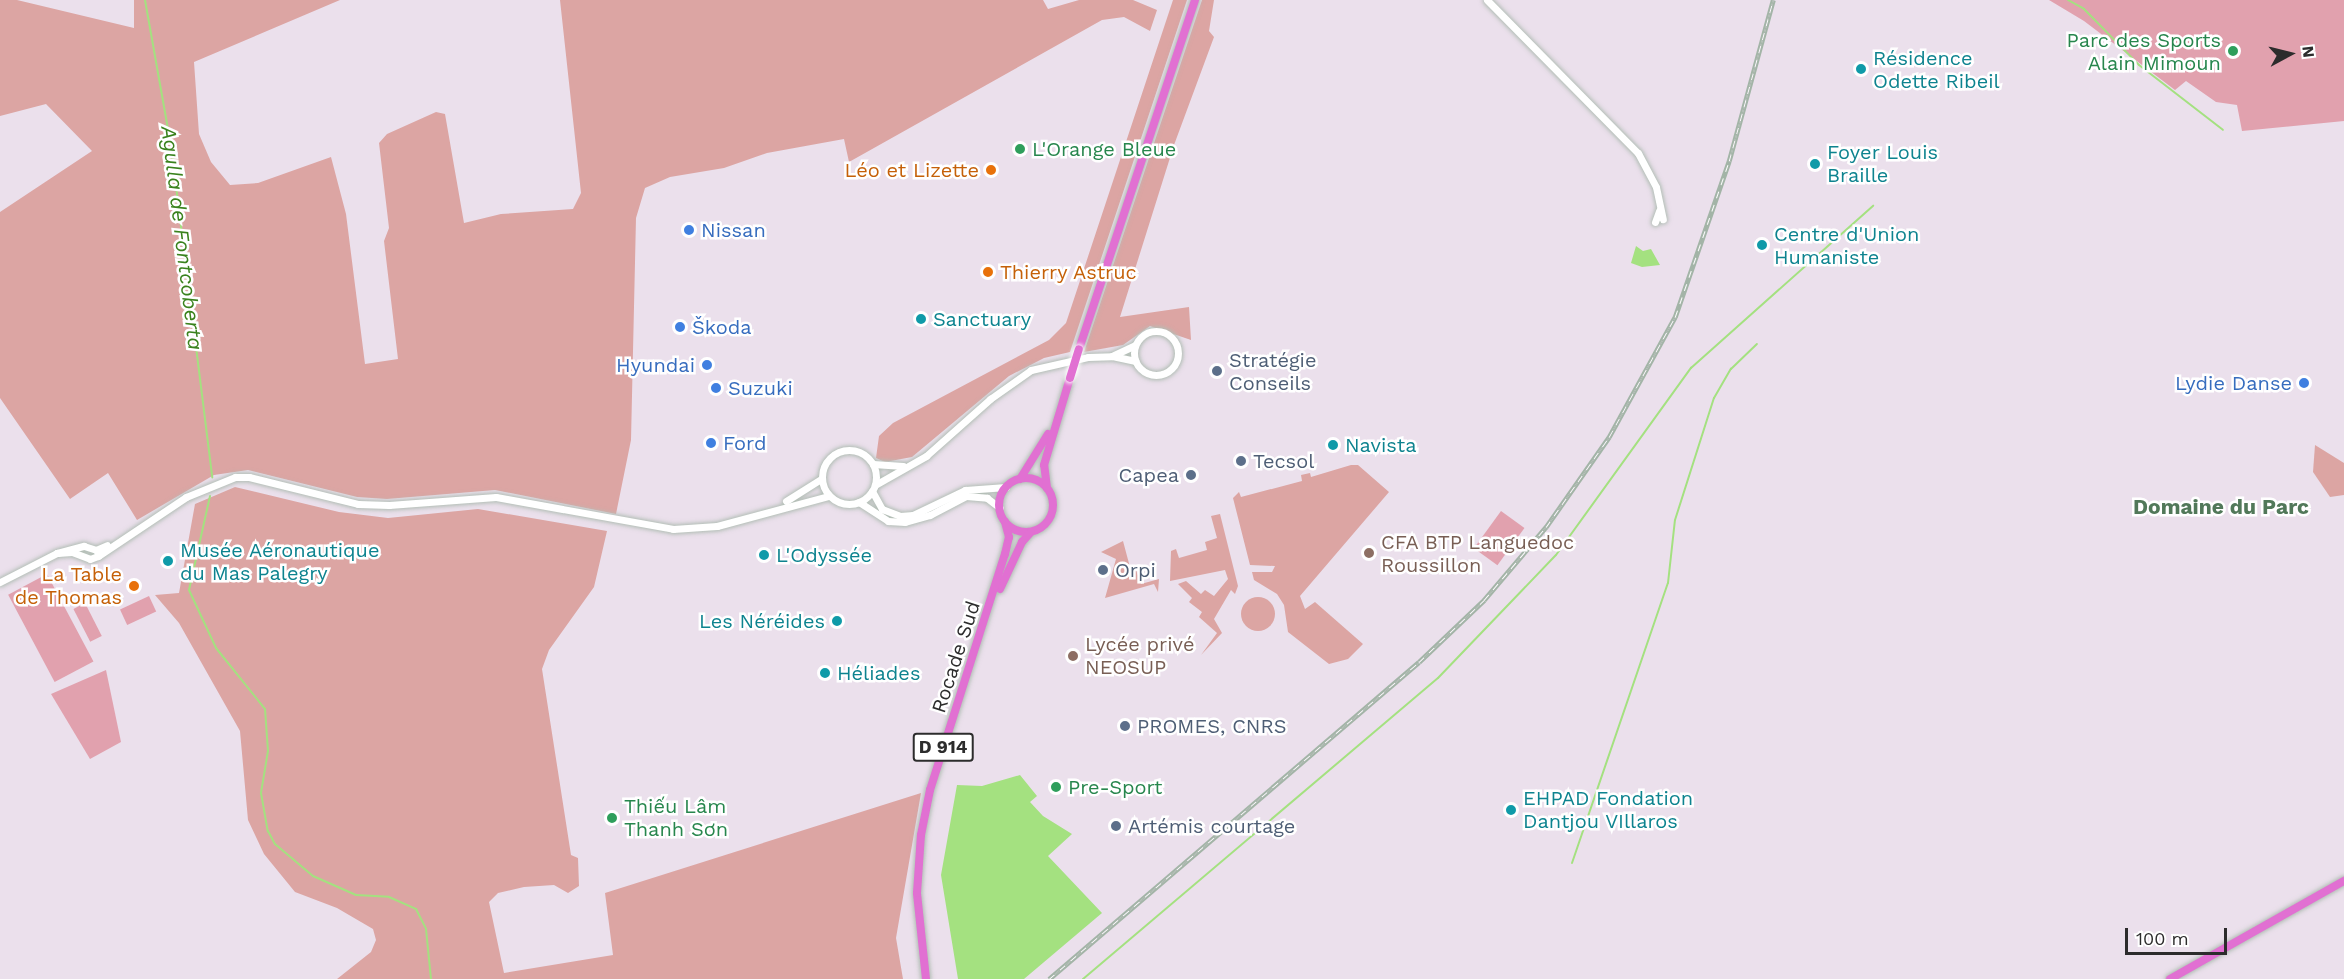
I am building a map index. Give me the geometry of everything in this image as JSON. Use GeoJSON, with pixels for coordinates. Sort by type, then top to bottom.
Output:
{"type":"FeatureCollection","features":[{"type":"Feature","properties":{"kind":"main road"},"geometry":{"type":"LineString","coordinates":[[1056,418],[1034,461],[1020,479],[1006,488],[1000,508],[1005,522],[1017,531],[1031,532],[1040,529],[1051,515],[1052,497],[1047,489],[1043,472],[1056,418],[1195,0]]}},
{"type":"Feature","properties":{"kind":"main road"},"geometry":{"type":"LineString","coordinates":[[1020,479],[1035,480],[1047,489]]}},
{"type":"Feature","properties":{"kind":"main road","name":"Rocade Sud"},"geometry":{"type":"LineString","coordinates":[[926,979],[917,893],[921,835],[930,790],[1005,554],[1009,537],[1005,522]]}},
{"type":"Feature","properties":{"kind":"main road","name":"Rocade Sud"},"geometry":{"type":"LineString","coordinates":[[931,979],[922,893],[926,836],[935,792],[1003,581],[1031,532]]}},
{"type":"Feature","properties":{"kind":"main road"},"geometry":{"type":"LineString","coordinates":[[2170,979],[2344,881]]}},
{"type":"Feature","properties":{"kind":"street"},"geometry":{"type":"LineString","coordinates":[[1487,0],[1638,153],[1656,187],[1659,211],[1664,219]]}},
{"type":"Feature","properties":{"kind":"street"},"geometry":{"type":"LineString","coordinates":[[1655,222],[1659,211]]}},
{"type":"Feature","properties":{"kind":"street"},"geometry":{"type":"LineString","coordinates":[[914,463],[895,468],[873,464],[861,452],[843,450],[825,462],[821,479],[828,495],[843,504],[859,502],[874,488],[914,463],[1031,370],[1060,360],[1112,356],[1135,361],[1147,373],[1161,375],[1175,365],[1178,349],[1172,336],[1158,330],[1144,333],[1135,345],[1112,356]]}},
{"type":"Feature","properties":{"kind":"street"},"geometry":{"type":"LineString","coordinates":[[1135,345],[1135,361]]}},
{"type":"Feature","properties":{"kind":"street"},"geometry":{"type":"LineString","coordinates":[[873,464],[874,488],[882,509],[900,516],[913,515],[965,490],[1006,488]]}},
{"type":"Feature","properties":{"kind":"street"},"geometry":{"type":"LineString","coordinates":[[0,582],[57,553],[84,546],[96,550],[117,541],[186,497],[235,477],[249,477],[358,504],[389,506],[496,497],[673,529],[717,526],[776,507],[828,495]]}},
{"type":"Feature","properties":{"kind":"street"},"geometry":{"type":"LineString","coordinates":[[776,507],[821,479]]}},
{"type":"Feature","properties":{"kind":"street"},"geometry":{"type":"LineString","coordinates":[[859,502],[888,521],[905,522],[930,515],[966,495],[987,498],[1000,508]]}},
{"type":"Feature","properties":{"kind":"shaded area"},"geometry":{"type":"Polygon","coordinates":[[[0,0],[17,0],[134,28],[134,0],[340,0],[194,62],[199,134],[211,162],[230,185],[258,183],[331,157],[346,214],[365,364],[398,359],[384,241],[389,228],[379,143],[387,134],[436,112],[445,114],[464,223],[501,214],[573,209],[581,193],[560,0],[1043,0],[1048,9],[1079,0],[1133,0],[1157,10],[1150,31],[1124,17],[1102,20],[849,162],[844,139],[767,153],[724,168],[670,177],[645,188],[636,218],[631,440],[616,514],[495,490],[387,499],[357,497],[248,470],[214,475],[137,520],[108,473],[70,499],[0,398],[0,212],[92,151],[46,104],[0,116],[0,0]]]}},
{"type":"Feature","properties":{"kind":"shaded area"},"geometry":{"type":"Polygon","coordinates":[[[1173,0],[1187,0],[1070,352],[1044,358],[1009,376],[912,457],[885,462],[876,458],[879,436],[893,423],[1049,340],[1066,323],[1173,0]]]}},
{"type":"Feature","properties":{"kind":"shaded area"},"geometry":{"type":"Polygon","coordinates":[[[1202,0],[1214,0],[1209,31],[1214,37],[1174,145],[1120,317],[1189,307],[1191,340],[1150,326],[1123,345],[1084,352],[1202,0]]]}},
{"type":"Feature","properties":{"kind":"shaded area","name":"Parc des Sports Alain Mimoun"},"geometry":{"type":"Polygon","coordinates":[[[2049,0],[2344,0],[2344,121],[2242,131],[2237,105],[2216,102],[2186,81],[2175,90],[2084,21],[2049,0]]]}},
{"type":"Feature","properties":{"kind":"shaded area"},"geometry":{"type":"Polygon","coordinates":[[[1636,246],[1643,251],[1651,249],[1660,265],[1642,267],[1631,263],[1636,246]]]}},
{"type":"Feature","properties":{"kind":"shaded area"},"geometry":{"type":"Polygon","coordinates":[[[2315,445],[2344,463],[2344,495],[2330,497],[2313,472],[2315,445]]]}},
{"type":"Feature","properties":{"kind":"shaded area"},"geometry":{"type":"Polygon","coordinates":[[[1358,465],[1389,492],[1300,596],[1305,609],[1315,602],[1363,644],[1348,659],[1329,664],[1288,632],[1284,605],[1277,594],[1254,580],[1252,572],[1272,572],[1275,566],[1250,565],[1233,498],[1239,492],[1241,497],[1302,481],[1301,475],[1310,473],[1311,477],[1358,465]]]}},
{"type":"Feature","properties":{"kind":"shaded area"},"geometry":{"type":"Polygon","coordinates":[[[235,487],[339,512],[388,518],[478,509],[607,531],[594,587],[549,650],[542,669],[571,855],[578,858],[579,886],[568,893],[554,885],[524,887],[498,893],[489,902],[504,973],[613,955],[605,893],[921,793],[896,938],[903,979],[337,979],[371,952],[376,940],[373,929],[337,908],[295,892],[264,854],[248,820],[240,731],[179,623],[155,595],[179,593],[195,504],[235,487]]]}},
{"type":"Feature","properties":{"kind":"shaded area"},"geometry":{"type":"Polygon","coordinates":[[[1501,511],[1524,528],[1497,565],[1474,548],[1501,511]]]}},
{"type":"Feature","properties":{"kind":"shaded area"},"geometry":{"type":"Polygon","coordinates":[[[1220,514],[1238,586],[1235,594],[1231,590],[1214,619],[1222,633],[1201,655],[1217,633],[1199,617],[1202,612],[1189,602],[1192,598],[1178,584],[1186,581],[1201,594],[1205,590],[1214,596],[1228,579],[1225,570],[1170,581],[1171,551],[1176,549],[1179,558],[1207,550],[1205,542],[1217,538],[1211,516],[1220,514]]]}},
{"type":"Feature","properties":{"kind":"shaded area"},"geometry":{"type":"Polygon","coordinates":[[[1123,541],[1131,571],[1136,570],[1141,584],[1159,579],[1158,592],[1154,584],[1105,598],[1116,559],[1101,552],[1123,541]]]}},
{"type":"Feature","properties":{"kind":"shaded area"},"geometry":{"type":"Polygon","coordinates":[[[47,574],[93,661],[55,682],[8,595],[47,574]]]}},
{"type":"Feature","properties":{"kind":"shaded area"},"geometry":{"type":"Polygon","coordinates":[[[149,596],[156,611],[127,625],[120,610],[149,596]]]}},
{"type":"Feature","properties":{"kind":"shaded area"},"geometry":{"type":"Polygon","coordinates":[[[1258,597],[1270,602],[1275,614],[1270,626],[1258,631],[1246,626],[1241,614],[1246,602],[1258,597]]]}},
{"type":"Feature","properties":{"kind":"shaded area"},"geometry":{"type":"Polygon","coordinates":[[[85,603],[102,636],[90,642],[73,609],[85,603]]]}},
{"type":"Feature","properties":{"kind":"shaded area"},"geometry":{"type":"Polygon","coordinates":[[[106,670],[121,742],[90,759],[51,694],[106,670]]]}},
{"type":"Feature","properties":{"kind":"shaded area"},"geometry":{"type":"Polygon","coordinates":[[[1020,775],[1037,796],[1030,802],[1043,816],[1072,834],[1048,856],[1102,913],[1024,979],[958,979],[941,875],[957,785],[982,786],[1020,775]]]}},
{"type":"Feature","properties":{"kind":"waterway","name":"Agulla de Fontcoberta"},"geometry":{"type":"LineString","coordinates":[[145,0],[171,146],[212,477]]}},
{"type":"Feature","properties":{"kind":"waterway"},"geometry":{"type":"LineString","coordinates":[[2068,0],[2084,9],[2139,65],[2223,130]]}},
{"type":"Feature","properties":{"kind":"waterway"},"geometry":{"type":"LineString","coordinates":[[1083,979],[1438,678],[1556,555],[1691,368],[1873,206]]}},
{"type":"Feature","properties":{"kind":"waterway"},"geometry":{"type":"LineString","coordinates":[[1572,863],[1668,583],[1675,520],[1714,398],[1731,369],[1757,344]]}},
{"type":"Feature","properties":{"kind":"waterway","name":"Agulla de Fontcoberta"},"geometry":{"type":"LineString","coordinates":[[210,496],[189,590],[216,648],[265,709],[268,751],[261,793],[268,831],[275,844],[313,876],[356,895],[389,897],[416,909],[426,929],[431,979]]}},
{"type":"Feature","properties":{"kind":"railway"},"geometry":{"type":"LineString","coordinates":[[1049,979],[1419,662],[1484,600],[1546,527],[1609,437],[1675,317],[1729,161],[1773,0]]}},
{"type":"Feature","properties":{"kind":"place","name":"Parc des Sports Alain Mimoun"},"geometry":{"type":"Point","coordinates":[2233,51]}},
{"type":"Feature","properties":{"kind":"place","name":"Résidence Odette Ribeil"},"geometry":{"type":"Point","coordinates":[1861,69]}},
{"type":"Feature","properties":{"kind":"place","name":"L'Orange Bleue"},"geometry":{"type":"Point","coordinates":[1020,149]}},
{"type":"Feature","properties":{"kind":"place","name":"Foyer Louis Braille"},"geometry":{"type":"Point","coordinates":[1815,164]}},
{"type":"Feature","properties":{"kind":"place","name":"Léo et Lizette"},"geometry":{"type":"Point","coordinates":[991,170]}},
{"type":"Feature","properties":{"kind":"place","name":"Nissan"},"geometry":{"type":"Point","coordinates":[689,230]}},
{"type":"Feature","properties":{"kind":"place","name":"Centre d'Union Humaniste"},"geometry":{"type":"Point","coordinates":[1762,245]}},
{"type":"Feature","properties":{"kind":"place","name":"Thierry Astruc"},"geometry":{"type":"Point","coordinates":[988,272]}},
{"type":"Feature","properties":{"kind":"place","name":"Sanctuary"},"geometry":{"type":"Point","coordinates":[921,319]}},
{"type":"Feature","properties":{"kind":"place","name":"Škoda"},"geometry":{"type":"Point","coordinates":[680,327]}},
{"type":"Feature","properties":{"kind":"place","name":"Hyundai"},"geometry":{"type":"Point","coordinates":[707,365]}},
{"type":"Feature","properties":{"kind":"place","name":"Stratégie Conseils"},"geometry":{"type":"Point","coordinates":[1217,371]}},
{"type":"Feature","properties":{"kind":"place","name":"Lydie Danse"},"geometry":{"type":"Point","coordinates":[2304,383]}},
{"type":"Feature","properties":{"kind":"place","name":"Suzuki"},"geometry":{"type":"Point","coordinates":[716,388]}},
{"type":"Feature","properties":{"kind":"place","name":"Ford"},"geometry":{"type":"Point","coordinates":[711,443]}},
{"type":"Feature","properties":{"kind":"place","name":"Navista"},"geometry":{"type":"Point","coordinates":[1333,445]}},
{"type":"Feature","properties":{"kind":"place","name":"Tecsol"},"geometry":{"type":"Point","coordinates":[1241,461]}},
{"type":"Feature","properties":{"kind":"place","name":"Capea"},"geometry":{"type":"Point","coordinates":[1191,475]}},
{"type":"Feature","properties":{"kind":"place","name":"CFA BTP Languedoc Roussillon"},"geometry":{"type":"Point","coordinates":[1369,553]}},
{"type":"Feature","properties":{"kind":"place","name":"L'Odyssée"},"geometry":{"type":"Point","coordinates":[764,555]}},
{"type":"Feature","properties":{"kind":"place","name":"Musée Aéronautique du Mas Palegry"},"geometry":{"type":"Point","coordinates":[168,561]}},
{"type":"Feature","properties":{"kind":"place","name":"Orpi"},"geometry":{"type":"Point","coordinates":[1103,570]}},
{"type":"Feature","properties":{"kind":"place","name":"La Table de Thomas"},"geometry":{"type":"Point","coordinates":[134,586]}},
{"type":"Feature","properties":{"kind":"place","name":"Les Néréides"},"geometry":{"type":"Point","coordinates":[837,621]}},
{"type":"Feature","properties":{"kind":"place","name":"Lycée privé NEOSUP"},"geometry":{"type":"Point","coordinates":[1073,656]}},
{"type":"Feature","properties":{"kind":"place","name":"Héliades"},"geometry":{"type":"Point","coordinates":[825,673]}},
{"type":"Feature","properties":{"kind":"place","name":"PROMES, CNRS"},"geometry":{"type":"Point","coordinates":[1125,726]}},
{"type":"Feature","properties":{"kind":"place","name":"Pre-Sport"},"geometry":{"type":"Point","coordinates":[1056,787]}},
{"type":"Feature","properties":{"kind":"place","name":"EHPAD Fondation Dantjou VIllaros"},"geometry":{"type":"Point","coordinates":[1511,810]}},
{"type":"Feature","properties":{"kind":"place","name":"Thiếu Lâm Thanh Sơn"},"geometry":{"type":"Point","coordinates":[612,818]}},
{"type":"Feature","properties":{"kind":"place","name":"Artémis courtage"},"geometry":{"type":"Point","coordinates":[1116,826]}},
{"type":"Feature","properties":{"kind":"district","name":"Domaine du Parc"},"geometry":{"type":"Point","coordinates":[2221,507]}}]}
